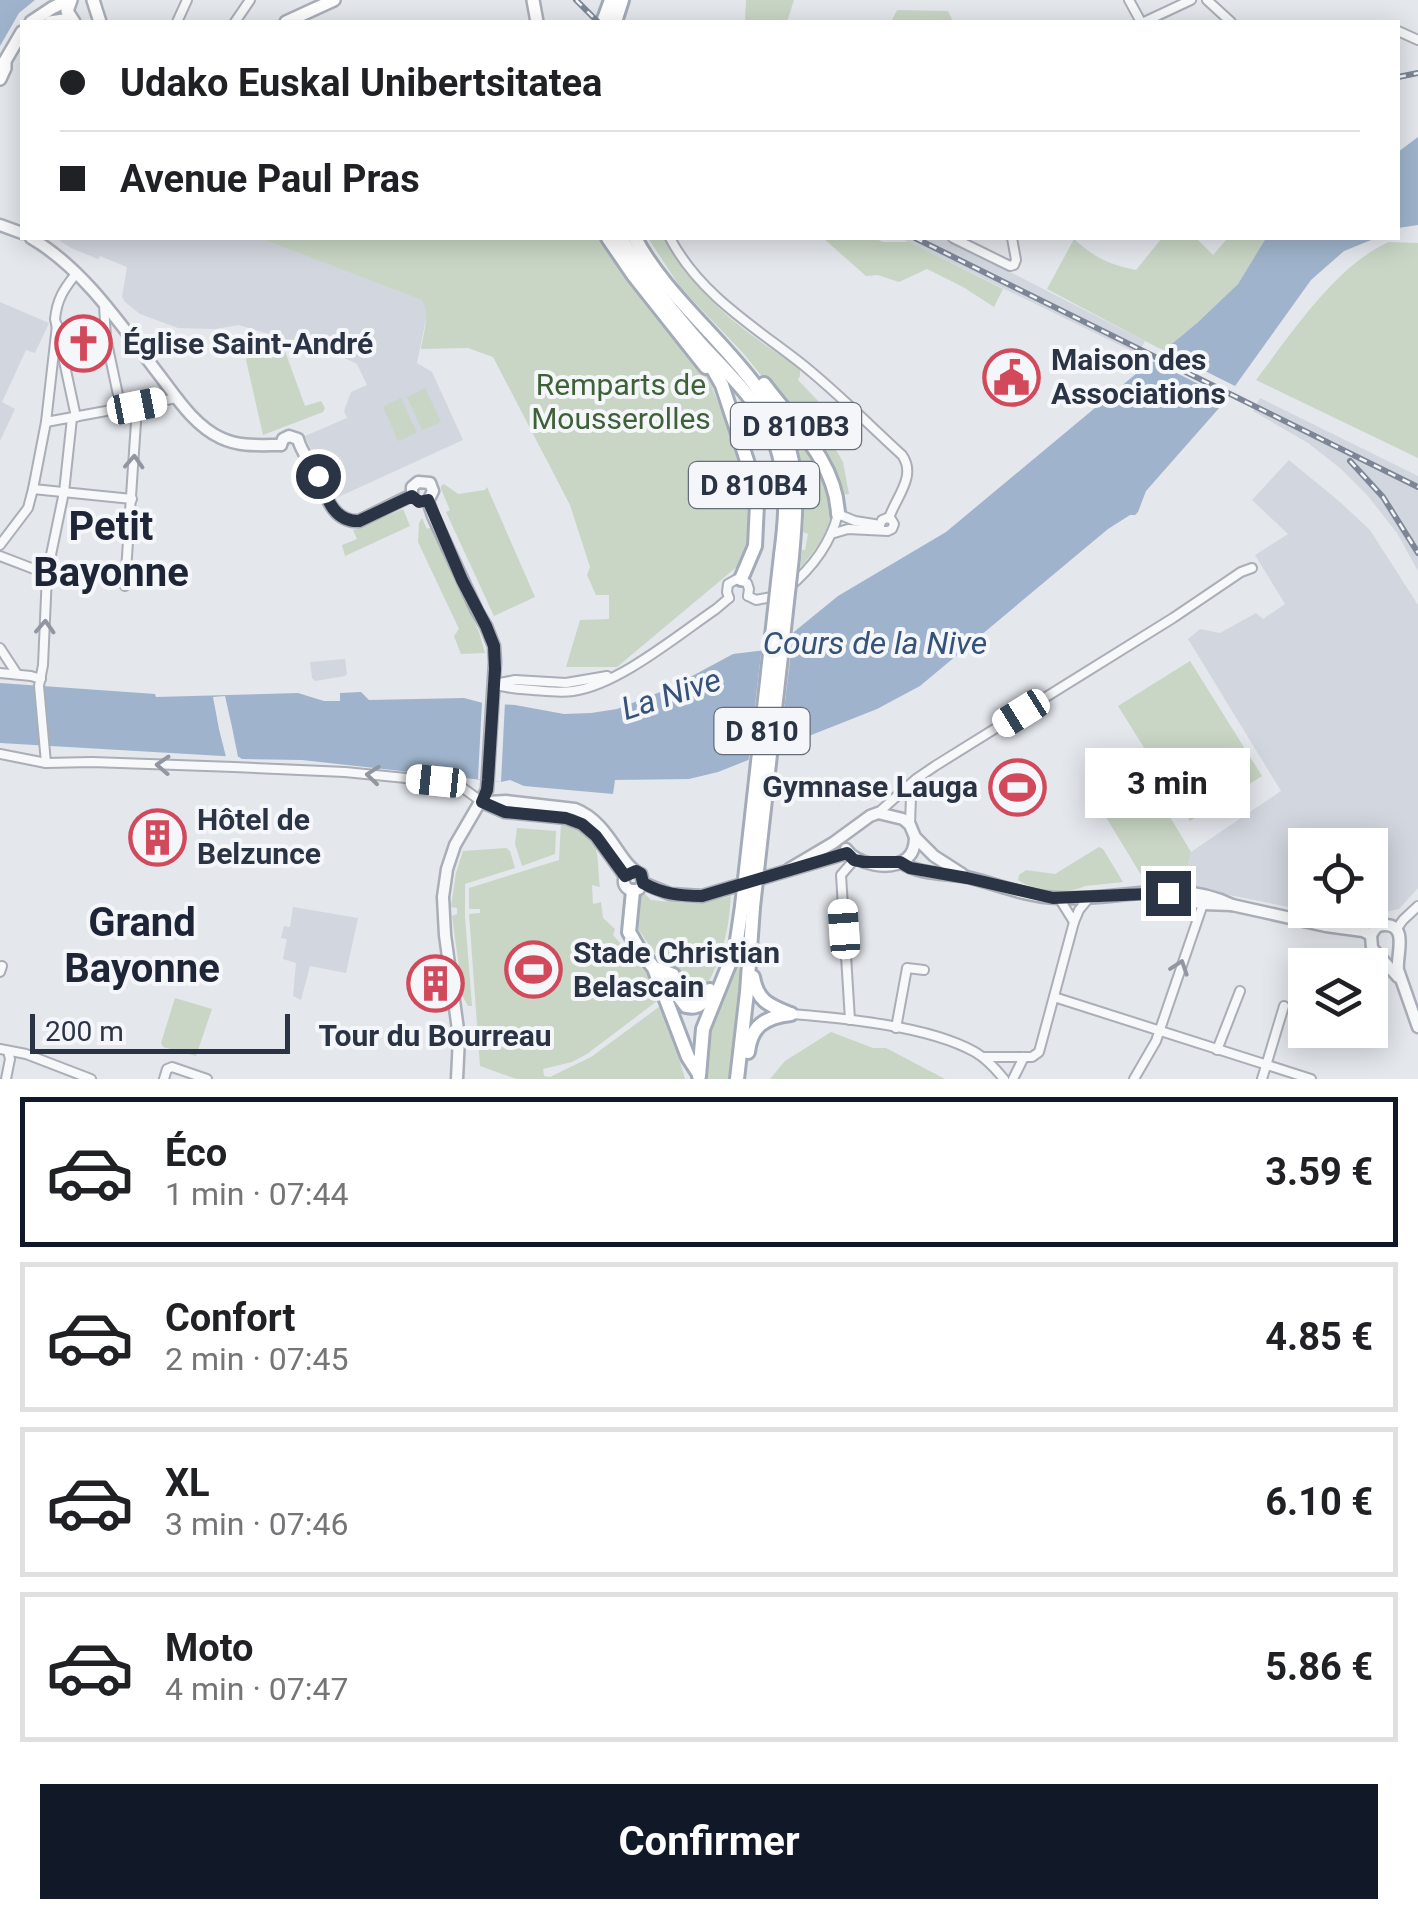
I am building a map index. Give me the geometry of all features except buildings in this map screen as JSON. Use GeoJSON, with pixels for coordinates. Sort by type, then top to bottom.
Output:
{"type":"FeatureCollection","features":[{"type":"Feature","properties":{"kind":"main road"},"geometry":{"type":"LineString","coordinates":[[34,20],[69,0]]}},
{"type":"Feature","properties":{"kind":"main road"},"geometry":{"type":"LineString","coordinates":[[290,20],[334,0]]}},
{"type":"Feature","properties":{"kind":"main road"},"geometry":{"type":"LineString","coordinates":[[611,14],[622,0]]}},
{"type":"Feature","properties":{"kind":"main road"},"geometry":{"type":"LineString","coordinates":[[611,14],[631,0]]}},
{"type":"Feature","properties":{"kind":"main road"},"geometry":{"type":"LineString","coordinates":[[2,74],[20,36]]}},
{"type":"Feature","properties":{"kind":"main road"},"geometry":{"type":"LineString","coordinates":[[2,74],[20,49]]}},
{"type":"Feature","properties":{"kind":"main road"},"geometry":{"type":"LineString","coordinates":[[609,240],[722,392]]}},
{"type":"Feature","properties":{"kind":"main road","name":"D 810"},"geometry":{"type":"LineString","coordinates":[[622,240],[654,286],[762,414],[781,460],[786,556]]}},
{"type":"Feature","properties":{"kind":"main road","name":"D 810"},"geometry":{"type":"LineString","coordinates":[[636,240],[659,277],[766,401],[788,448],[796,499],[786,556],[747,906],[736,947],[703,1029],[699,1076]]}},
{"type":"Feature","properties":{"kind":"main road","name":"D 810B4"},"geometry":{"type":"LineString","coordinates":[[702,344],[753,479],[757,504],[755,546],[741,579]]}},
{"type":"Feature","properties":{"kind":"main road","name":"D 810B3"},"geometry":{"type":"LineString","coordinates":[[728,355],[761,381],[819,455],[833,483],[838,514]]}},
{"type":"Feature","properties":{"kind":"main road"},"geometry":{"type":"LineString","coordinates":[[638,887],[629,932],[654,968],[699,1076]]}},
{"type":"Feature","properties":{"kind":"main road","name":"D 810"},"geometry":{"type":"LineString","coordinates":[[740,1079],[750,952],[747,906]]}},
{"type":"Feature","properties":{"kind":"main road"},"geometry":{"type":"LineString","coordinates":[[750,952],[759,997],[791,1014]]}},
{"type":"Feature","properties":{"kind":"main road"},"geometry":{"type":"LineString","coordinates":[[654,968],[673,975],[682,1004],[691,1007],[704,1002],[718,974],[727,971]]}},
{"type":"Feature","properties":{"kind":"main road"},"geometry":{"type":"LineString","coordinates":[[740,1079],[754,1030],[763,1020],[791,1014]]}},
{"type":"Feature","properties":{"kind":"street"},"geometry":{"type":"LineString","coordinates":[[1146,20],[1191,0]]}},
{"type":"Feature","properties":{"kind":"street"},"geometry":{"type":"LineString","coordinates":[[1206,0],[1229,20]]}},
{"type":"Feature","properties":{"kind":"street"},"geometry":{"type":"LineString","coordinates":[[34,240],[104,303],[177,398],[206,429],[224,440],[250,446],[281,445]]}},
{"type":"Feature","properties":{"kind":"street"},"geometry":{"type":"LineString","coordinates":[[671,240],[709,291],[756,332],[800,362],[908,463],[908,477],[889,518],[894,527],[888,531],[838,514],[815,562],[780,594],[756,600],[748,596]]}},
{"type":"Feature","properties":{"kind":"street"},"geometry":{"type":"LineString","coordinates":[[957,240],[1010,266],[1016,260],[1012,240]]}},
{"type":"Feature","properties":{"kind":"street"},"geometry":{"type":"LineString","coordinates":[[46,764],[40,682],[47,574],[74,417],[56,304],[75,275]]}},
{"type":"Feature","properties":{"kind":"street"},"geometry":{"type":"LineString","coordinates":[[104,303],[106,338],[120,409]]}},
{"type":"Feature","properties":{"kind":"street"},"geometry":{"type":"LineString","coordinates":[[0,545],[28,508],[33,489],[46,422],[57,325]]}},
{"type":"Feature","properties":{"kind":"street"},"geometry":{"type":"LineString","coordinates":[[46,422],[177,398]]}},
{"type":"Feature","properties":{"kind":"street"},"geometry":{"type":"LineString","coordinates":[[125,586],[137,406]]}},
{"type":"Feature","properties":{"kind":"street"},"geometry":{"type":"LineString","coordinates":[[294,453],[300,442],[292,436],[283,439],[283,452],[294,453],[312,465],[330,505],[350,522],[412,496]]}},
{"type":"Feature","properties":{"kind":"street"},"geometry":{"type":"LineString","coordinates":[[422,480],[433,491],[428,500],[419,502],[412,496],[414,484],[422,480]]}},
{"type":"Feature","properties":{"kind":"street"},"geometry":{"type":"LineString","coordinates":[[33,489],[132,499]]}},
{"type":"Feature","properties":{"kind":"street"},"geometry":{"type":"LineString","coordinates":[[428,500],[492,641],[495,656],[487,790],[451,855],[443,898],[459,1036],[457,1079]]}},
{"type":"Feature","properties":{"kind":"street"},"geometry":{"type":"LineString","coordinates":[[831,534],[848,529],[878,532],[882,527]]}},
{"type":"Feature","properties":{"kind":"street"},"geometry":{"type":"LineString","coordinates":[[0,556],[47,574]]}},
{"type":"Feature","properties":{"kind":"street"},"geometry":{"type":"LineString","coordinates":[[789,868],[848,834],[928,772],[1252,568]]}},
{"type":"Feature","properties":{"kind":"street"},"geometry":{"type":"LineString","coordinates":[[741,579],[748,586],[748,596],[739,602],[730,598],[726,592],[728,584],[741,579]]}},
{"type":"Feature","properties":{"kind":"street"},"geometry":{"type":"LineString","coordinates":[[494,684],[514,689],[574,691],[599,684],[730,598]]}},
{"type":"Feature","properties":{"kind":"street"},"geometry":{"type":"LineString","coordinates":[[0,648],[18,674]]}},
{"type":"Feature","properties":{"kind":"street"},"geometry":{"type":"LineString","coordinates":[[0,672],[40,682]]}},
{"type":"Feature","properties":{"kind":"street"},"geometry":{"type":"LineString","coordinates":[[0,754],[46,764],[92,762],[345,772],[450,783],[482,802],[506,801],[586,813],[602,826],[629,874]]}},
{"type":"Feature","properties":{"kind":"street"},"geometry":{"type":"LineString","coordinates":[[629,874],[624,886],[702,896],[789,868],[851,856],[878,864],[900,862],[912,852],[911,796],[928,772]]}},
{"type":"Feature","properties":{"kind":"street"},"geometry":{"type":"LineString","coordinates":[[878,813],[897,816],[934,856],[967,878]]}},
{"type":"Feature","properties":{"kind":"street"},"geometry":{"type":"LineString","coordinates":[[848,834],[845,846],[851,856]]}},
{"type":"Feature","properties":{"kind":"street"},"geometry":{"type":"LineString","coordinates":[[850,1020],[841,875],[851,856]]}},
{"type":"Feature","properties":{"kind":"street"},"geometry":{"type":"LineString","coordinates":[[900,862],[910,868],[1059,898],[1202,893],[1232,905],[1370,934]]}},
{"type":"Feature","properties":{"kind":"street"},"geometry":{"type":"LineString","coordinates":[[629,874],[641,874],[638,887]]}},
{"type":"Feature","properties":{"kind":"street"},"geometry":{"type":"LineString","coordinates":[[1168,893],[1203,904],[1232,905]]}},
{"type":"Feature","properties":{"kind":"street"},"geometry":{"type":"LineString","coordinates":[[984,1058],[1032,1057],[1039,1052],[1074,922],[1090,897]]}},
{"type":"Feature","properties":{"kind":"street"},"geometry":{"type":"LineString","coordinates":[[1059,898],[1074,922]]}},
{"type":"Feature","properties":{"kind":"street"},"geometry":{"type":"LineString","coordinates":[[1134,1079],[1160,1031],[1203,904]]}},
{"type":"Feature","properties":{"kind":"street"},"geometry":{"type":"LineString","coordinates":[[1396,930],[1418,906]]}},
{"type":"Feature","properties":{"kind":"street"},"geometry":{"type":"LineString","coordinates":[[1370,934],[1382,925],[1396,930],[1400,940],[1396,961],[1418,1028]]}},
{"type":"Feature","properties":{"kind":"street"},"geometry":{"type":"LineString","coordinates":[[1370,934],[1372,948]]}},
{"type":"Feature","properties":{"kind":"street"},"geometry":{"type":"LineString","coordinates":[[1388,956],[1398,950]]}},
{"type":"Feature","properties":{"kind":"street"},"geometry":{"type":"LineString","coordinates":[[1388,966],[1401,982]]}},
{"type":"Feature","properties":{"kind":"street"},"geometry":{"type":"LineString","coordinates":[[896,1028],[907,968],[924,970]]}},
{"type":"Feature","properties":{"kind":"street"},"geometry":{"type":"LineString","coordinates":[[1217,1050],[1240,992]]}},
{"type":"Feature","properties":{"kind":"street"},"geometry":{"type":"LineString","coordinates":[[1054,996],[1308,1078]]}},
{"type":"Feature","properties":{"kind":"street"},"geometry":{"type":"LineString","coordinates":[[1262,1079],[1284,1006]]}},
{"type":"Feature","properties":{"kind":"street"},"geometry":{"type":"LineString","coordinates":[[791,1014],[850,1020],[952,1042],[984,1058],[1004,1079]]}},
{"type":"Feature","properties":{"kind":"street"},"geometry":{"type":"LineString","coordinates":[[4,1050],[26,1054],[91,1079]]}},
{"type":"Feature","properties":{"kind":"street"},"geometry":{"type":"LineString","coordinates":[[4,1050],[10,1058],[6,1079]]}},
{"type":"Feature","properties":{"kind":"street"},"geometry":{"type":"LineString","coordinates":[[1013,1079],[1024,1057]]}},
{"type":"Feature","properties":{"kind":"street"},"geometry":{"type":"LineString","coordinates":[[164,1079],[169,1067],[207,1079]]}},
{"type":"Feature","properties":{"kind":"shaded area"},"geometry":{"type":"Polygon","coordinates":[[[59,240],[264,240],[423,300],[427,314],[417,363],[432,372],[463,440],[334,499],[305,436],[347,418],[344,411],[351,392],[367,385],[357,364],[239,325],[178,328],[140,314],[122,297],[127,267],[71,248],[59,240]]]}},
{"type":"Feature","properties":{"kind":"shaded area"},"geometry":{"type":"Polygon","coordinates":[[[904,240],[948,240],[1145,341],[1138,354],[904,240]]]}},
{"type":"Feature","properties":{"kind":"shaded area"},"geometry":{"type":"Polygon","coordinates":[[[0,302],[49,323],[35,353],[26,350],[2,402],[15,409],[0,441],[0,302]]]}},
{"type":"Feature","properties":{"kind":"shaded area"},"geometry":{"type":"Polygon","coordinates":[[[1260,398],[1418,476],[1418,571],[1397,533],[1340,468],[1308,443],[1253,411],[1260,398]]]}},
{"type":"Feature","properties":{"kind":"shaded area"},"geometry":{"type":"Polygon","coordinates":[[[1289,460],[1370,530],[1418,605],[1418,888],[1399,909],[1388,911],[1388,828],[1288,828],[1288,907],[1183,886],[1191,852],[1281,791],[1188,639],[1200,629],[1220,633],[1256,613],[1263,619],[1285,604],[1255,555],[1288,534],[1252,500],[1289,460]]]}},
{"type":"Feature","properties":{"kind":"shaded area"},"geometry":{"type":"Polygon","coordinates":[[[345,659],[345,676],[315,681],[312,678],[310,662],[345,659]]]}},
{"type":"Feature","properties":{"kind":"shaded area"},"geometry":{"type":"Polygon","coordinates":[[[293,907],[358,918],[346,973],[310,966],[301,1000],[293,996],[296,963],[283,959],[287,939],[281,938],[284,926],[290,927],[293,907]]]}},
{"type":"Feature","properties":{"kind":"green space"},"geometry":{"type":"Polygon","coordinates":[[[746,0],[794,0],[788,20],[745,20],[746,0]]]}},
{"type":"Feature","properties":{"kind":"green space"},"geometry":{"type":"Polygon","coordinates":[[[897,10],[948,11],[952,20],[892,20],[897,10]]]}},
{"type":"Feature","properties":{"kind":"green space","name":"Remparts de Mousserolles"},"geometry":{"type":"Polygon","coordinates":[[[264,240],[602,240],[710,382],[738,452],[751,508],[749,539],[739,565],[617,667],[566,667],[580,620],[609,619],[609,595],[596,595],[587,575],[590,567],[570,505],[493,357],[468,348],[421,349],[426,317],[422,300],[264,240]]]}},
{"type":"Feature","properties":{"kind":"green space"},"geometry":{"type":"Polygon","coordinates":[[[649,240],[666,240],[691,278],[723,312],[800,368],[798,380],[820,403],[828,436],[843,462],[849,494],[841,495],[816,444],[744,354],[680,287],[649,240]]]}},
{"type":"Feature","properties":{"kind":"green space"},"geometry":{"type":"Polygon","coordinates":[[[825,240],[909,242],[1003,289],[994,307],[927,269],[899,282],[878,275],[866,276],[825,240]]]}},
{"type":"Feature","properties":{"kind":"green space"},"geometry":{"type":"Polygon","coordinates":[[[1073,240],[1102,259],[1136,270],[1160,240],[1198,240],[1213,255],[1226,240],[1265,240],[1238,284],[1164,351],[1047,289],[1073,240]]]}},
{"type":"Feature","properties":{"kind":"green space"},"geometry":{"type":"Polygon","coordinates":[[[1389,242],[1418,243],[1418,458],[1256,380],[1333,283],[1370,252],[1389,242]]]}},
{"type":"Feature","properties":{"kind":"green space"},"geometry":{"type":"Polygon","coordinates":[[[264,337],[283,346],[305,406],[321,401],[325,408],[263,435],[246,360],[255,342],[260,344],[264,337]]]}},
{"type":"Feature","properties":{"kind":"green space"},"geometry":{"type":"Polygon","coordinates":[[[425,388],[441,422],[422,430],[407,397],[425,388]]]}},
{"type":"Feature","properties":{"kind":"green space"},"geometry":{"type":"Polygon","coordinates":[[[401,398],[417,433],[398,441],[383,407],[401,398]]]}},
{"type":"Feature","properties":{"kind":"green space"},"geometry":{"type":"Polygon","coordinates":[[[789,425],[809,452],[832,499],[827,527],[800,568],[808,534],[803,532],[802,478],[789,425]]]}},
{"type":"Feature","properties":{"kind":"green space"},"geometry":{"type":"Polygon","coordinates":[[[444,484],[458,494],[487,487],[535,597],[494,616],[446,512],[450,510],[441,489],[444,484]]]}},
{"type":"Feature","properties":{"kind":"green space"},"geometry":{"type":"Polygon","coordinates":[[[403,509],[410,526],[345,556],[342,545],[357,539],[353,530],[403,509]]]}},
{"type":"Feature","properties":{"kind":"green space"},"geometry":{"type":"Polygon","coordinates":[[[422,518],[427,529],[432,527],[485,653],[461,654],[454,636],[459,629],[418,542],[422,518]]]}},
{"type":"Feature","properties":{"kind":"green space"},"geometry":{"type":"Polygon","coordinates":[[[1190,661],[1262,776],[1190,821],[1118,706],[1190,661]]]}},
{"type":"Feature","properties":{"kind":"green space"},"geometry":{"type":"Polygon","coordinates":[[[1139,765],[1191,852],[1183,886],[1157,885],[1143,878],[1104,814],[1090,800],[1139,765]]]}},
{"type":"Feature","properties":{"kind":"green space"},"geometry":{"type":"Polygon","coordinates":[[[561,823],[584,832],[595,845],[600,887],[592,885],[593,904],[601,902],[603,918],[615,929],[613,935],[653,981],[661,998],[587,1054],[543,1069],[544,1076],[550,1077],[591,1057],[663,1004],[685,1079],[516,1079],[480,1066],[469,914],[480,913],[480,909],[469,909],[469,888],[559,860],[561,823]]]}},
{"type":"Feature","properties":{"kind":"green space"},"geometry":{"type":"Polygon","coordinates":[[[517,828],[556,831],[555,854],[522,866],[515,844],[517,828]]]}},
{"type":"Feature","properties":{"kind":"green space"},"geometry":{"type":"Polygon","coordinates":[[[1099,847],[1123,882],[1060,891],[1032,887],[1018,880],[1026,870],[1055,874],[1099,847]]]}},
{"type":"Feature","properties":{"kind":"green space"},"geometry":{"type":"Polygon","coordinates":[[[506,848],[515,868],[465,884],[472,1006],[468,1006],[463,997],[452,916],[457,914],[457,908],[451,907],[456,873],[463,851],[506,848]]]}},
{"type":"Feature","properties":{"kind":"green space"},"geometry":{"type":"Polygon","coordinates":[[[644,893],[651,900],[682,902],[731,896],[721,952],[697,1004],[675,981],[638,929],[638,894],[644,893]]]}},
{"type":"Feature","properties":{"kind":"green space"},"geometry":{"type":"Polygon","coordinates":[[[746,923],[730,1079],[704,1079],[710,1027],[733,971],[746,923]]]}},
{"type":"Feature","properties":{"kind":"green space"},"geometry":{"type":"Polygon","coordinates":[[[175,998],[212,1009],[196,1056],[163,1047],[161,1043],[175,998]]]}},
{"type":"Feature","properties":{"kind":"green space"},"geometry":{"type":"Polygon","coordinates":[[[831,1032],[873,1048],[886,1048],[945,1079],[770,1079],[785,1061],[831,1032]]]}},
{"type":"Feature","properties":{"kind":"water"},"geometry":{"type":"Polygon","coordinates":[[[0,0],[35,0],[19,13],[0,46],[0,0]]]}},
{"type":"Feature","properties":{"kind":"water"},"geometry":{"type":"Polygon","coordinates":[[[1418,137],[1418,225],[1400,228],[1400,150],[1418,137]]]}},
{"type":"Feature","properties":{"kind":"water","name":"Cours de la Nive"},"geometry":{"type":"Polygon","coordinates":[[[1265,240],[1371,240],[1344,251],[1311,280],[1220,407],[1146,491],[1135,515],[1108,529],[920,686],[877,709],[718,772],[689,779],[615,780],[613,794],[302,760],[0,743],[0,683],[156,697],[298,693],[340,701],[340,693],[361,692],[369,700],[464,698],[564,714],[617,709],[668,689],[733,654],[773,649],[838,596],[946,532],[1197,323],[1238,284],[1265,240]]]}},
{"type":"Feature","properties":{"kind":"pier"},"geometry":{"type":"Polygon","coordinates":[[[1159,348],[1240,388],[1231,400],[1146,358],[1159,348]]]}},
{"type":"Feature","properties":{"kind":"pier"},"geometry":{"type":"Polygon","coordinates":[[[794,626],[779,753],[748,765],[762,645],[771,644],[794,626]]]}},
{"type":"Feature","properties":{"kind":"pier"},"geometry":{"type":"Polygon","coordinates":[[[225,696],[238,757],[226,757],[219,729],[213,697],[225,696]]]}},
{"type":"Feature","properties":{"kind":"pier"},"geometry":{"type":"Polygon","coordinates":[[[482,702],[505,702],[501,782],[478,779],[482,702]]]}},
{"type":"Feature","properties":{"kind":"railway"},"geometry":{"type":"LineString","coordinates":[[576,0],[596,20]]}},
{"type":"Feature","properties":{"kind":"railway"},"geometry":{"type":"LineString","coordinates":[[1400,77],[1418,73]]}},
{"type":"Feature","properties":{"kind":"railway"},"geometry":{"type":"LineString","coordinates":[[919,240],[1418,487]]}},
{"type":"Feature","properties":{"kind":"railway"},"geometry":{"type":"LineString","coordinates":[[1350,461],[1383,497],[1418,553]]}},
{"type":"Feature","properties":{"kind":"place","name":"Église Saint-André"},"geometry":{"type":"Point","coordinates":[84,344]}},
{"type":"Feature","properties":{"kind":"place","name":"Maison des Associations"},"geometry":{"type":"Point","coordinates":[1012,377]}},
{"type":"Feature","properties":{"kind":"place","name":"Gymnase Lauga"},"geometry":{"type":"Point","coordinates":[1017,787]}},
{"type":"Feature","properties":{"kind":"place","name":"Hôtel de Belzunce"},"geometry":{"type":"Point","coordinates":[158,837]}},
{"type":"Feature","properties":{"kind":"place","name":"Stade Christian Belascain"},"geometry":{"type":"Point","coordinates":[534,970]}},
{"type":"Feature","properties":{"kind":"place","name":"Tour du Bourreau"},"geometry":{"type":"Point","coordinates":[435,983]}},
{"type":"Feature","properties":{"kind":"district","name":"Petit Bayonne"},"geometry":{"type":"Point","coordinates":[111,549]}},
{"type":"Feature","properties":{"kind":"district","name":"Grand Bayonne"},"geometry":{"type":"Point","coordinates":[142,945]}},
{"type":"Feature","properties":{"kind":"route"},"geometry":{"type":"LineString","coordinates":[[318,476],[330,505],[350,522],[412,496],[419,502],[428,500],[494,646],[488,780],[482,802],[505,812],[566,818],[582,824],[596,836],[625,876],[636,871],[643,883],[655,890],[702,896],[847,853],[854,860],[900,862],[910,868],[1053,898],[1168,893]]}},
{"type":"Feature","properties":{"kind":"water label","name":"La Nive"},"geometry":{"type":"Point","coordinates":[671,694]}}]}
